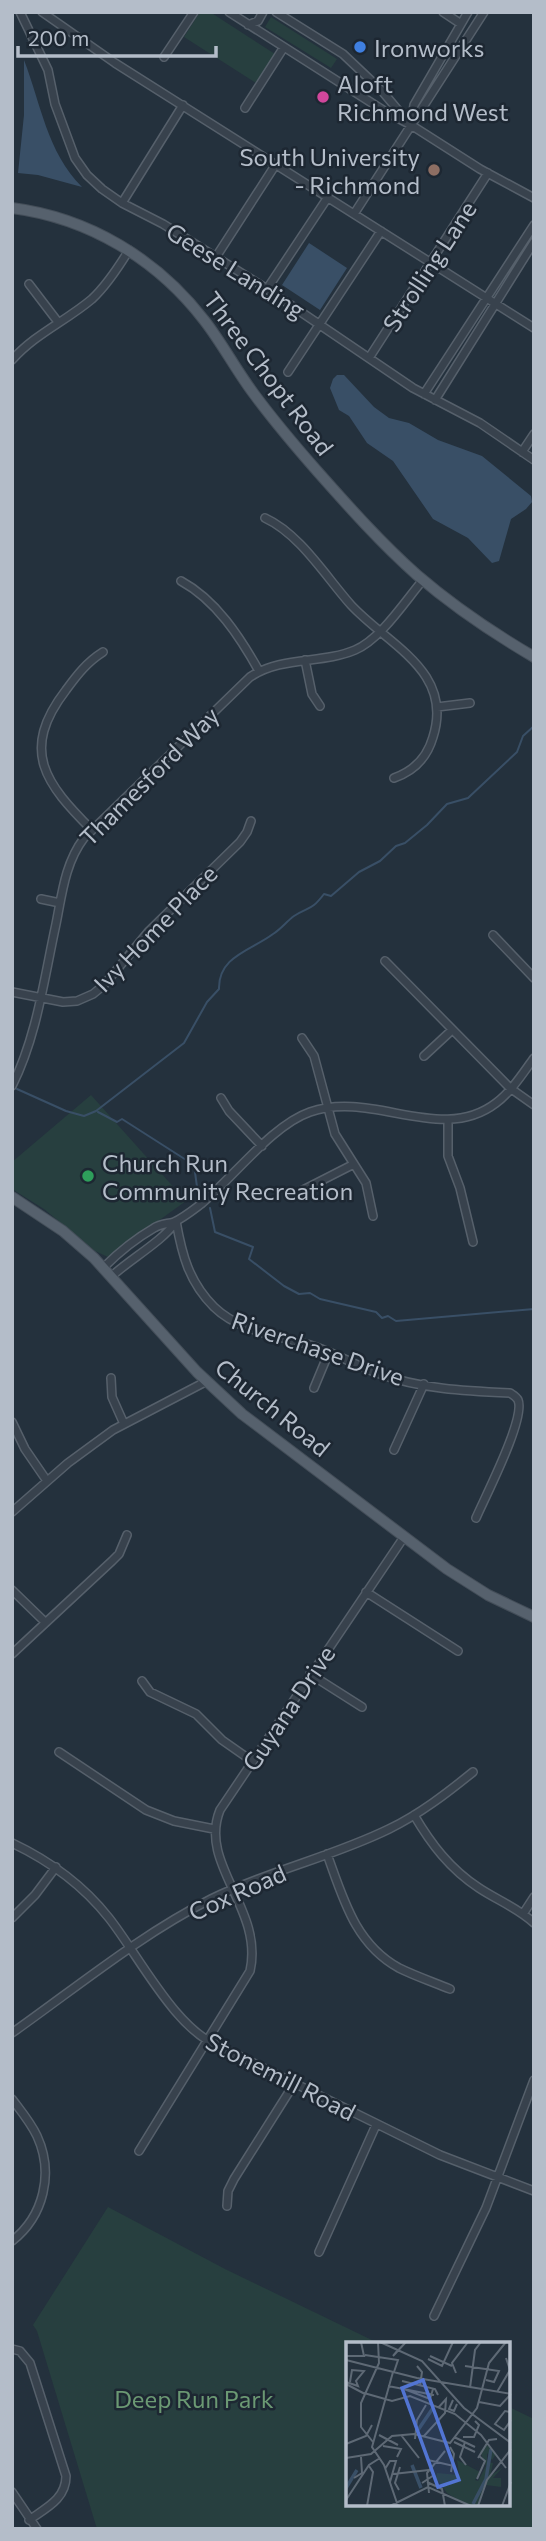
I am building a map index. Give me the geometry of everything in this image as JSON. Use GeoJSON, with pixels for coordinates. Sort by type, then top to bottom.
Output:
{"type":"FeatureCollection","features":[{"type":"Feature","properties":{"kind":"main road","name":"Three Chopt Road"},"geometry":{"type":"LineString","coordinates":[[12,208],[70,222],[129,250],[161,274],[181,292],[213,332],[253,393],[277,423],[361,519],[423,580],[489,629],[534,657]]}},
{"type":"Feature","properties":{"kind":"main road","name":"Church Road"},"geometry":{"type":"LineString","coordinates":[[12,1197],[63,1231],[104,1267],[206,1381],[242,1414],[474,1587],[534,1617]]}},
{"type":"Feature","properties":{"kind":"street","name":"Geese Landing"},"geometry":{"type":"LineString","coordinates":[[20,12],[48,70],[55,104],[75,158],[87,174],[122,203],[151,217],[216,257],[424,394],[480,423],[534,460]]}},
{"type":"Feature","properties":{"kind":"street"},"geometry":{"type":"LineString","coordinates":[[41,12],[534,328]]}},
{"type":"Feature","properties":{"kind":"street"},"geometry":{"type":"LineString","coordinates":[[164,57],[194,12]]}},
{"type":"Feature","properties":{"kind":"street"},"geometry":{"type":"LineString","coordinates":[[229,12],[386,112],[534,198]]}},
{"type":"Feature","properties":{"kind":"street"},"geometry":{"type":"LineString","coordinates":[[243,19],[258,21],[263,12]]}},
{"type":"Feature","properties":{"kind":"street"},"geometry":{"type":"LineString","coordinates":[[276,12],[343,54],[382,91],[411,125]]}},
{"type":"Feature","properties":{"kind":"street"},"geometry":{"type":"LineString","coordinates":[[443,12],[461,24]]}},
{"type":"Feature","properties":{"kind":"street"},"geometry":{"type":"LineString","coordinates":[[411,125],[414,105],[468,12]]}},
{"type":"Feature","properties":{"kind":"street"},"geometry":{"type":"LineString","coordinates":[[354,214],[484,12]]}},
{"type":"Feature","properties":{"kind":"street"},"geometry":{"type":"LineString","coordinates":[[245,108],[284,47]]}},
{"type":"Feature","properties":{"kind":"street"},"geometry":{"type":"LineString","coordinates":[[122,203],[183,105]]}},
{"type":"Feature","properties":{"kind":"street"},"geometry":{"type":"LineString","coordinates":[[216,257],[276,164]]}},
{"type":"Feature","properties":{"kind":"street","name":"Strolling Lane"},"geometry":{"type":"LineString","coordinates":[[369,358],[488,173]]}},
{"type":"Feature","properties":{"kind":"street"},"geometry":{"type":"LineString","coordinates":[[267,289],[328,197]]}},
{"type":"Feature","properties":{"kind":"street"},"geometry":{"type":"LineString","coordinates":[[424,394],[534,225]]}},
{"type":"Feature","properties":{"kind":"street"},"geometry":{"type":"LineString","coordinates":[[288,372],[381,231]]}},
{"type":"Feature","properties":{"kind":"street"},"geometry":{"type":"LineString","coordinates":[[435,400],[534,242]]}},
{"type":"Feature","properties":{"kind":"street"},"geometry":{"type":"LineString","coordinates":[[12,360],[28,343],[91,300],[106,285],[129,250]]}},
{"type":"Feature","properties":{"kind":"street"},"geometry":{"type":"LineString","coordinates":[[29,284],[58,322]]}},
{"type":"Feature","properties":{"kind":"street"},"geometry":{"type":"LineString","coordinates":[[522,452],[534,434]]}},
{"type":"Feature","properties":{"kind":"street"},"geometry":{"type":"LineString","coordinates":[[265,517],[285,529],[351,605],[419,665],[433,689],[436,707],[435,733],[426,753],[413,770],[394,778]]}},
{"type":"Feature","properties":{"kind":"street","name":"Thamesford Way"},"geometry":{"type":"LineString","coordinates":[[12,1086],[28,1050],[60,904],[72,858],[81,842],[238,687],[259,671],[358,649],[368,643],[423,580]]}},
{"type":"Feature","properties":{"kind":"street"},"geometry":{"type":"LineString","coordinates":[[181,581],[199,590],[243,642],[259,671]]}},
{"type":"Feature","properties":{"kind":"street"},"geometry":{"type":"LineString","coordinates":[[92,830],[53,788],[42,759],[42,738],[47,720],[59,699],[87,663],[103,652]]}},
{"type":"Feature","properties":{"kind":"street"},"geometry":{"type":"LineString","coordinates":[[305,660],[309,687],[320,706]]}},
{"type":"Feature","properties":{"kind":"street"},"geometry":{"type":"LineString","coordinates":[[436,707],[470,703]]}},
{"type":"Feature","properties":{"kind":"street","name":"Ivy Home Place"},"geometry":{"type":"LineString","coordinates":[[12,992],[70,1002],[89,997],[98,991],[149,931],[240,842],[251,821]]}},
{"type":"Feature","properties":{"kind":"street"},"geometry":{"type":"LineString","coordinates":[[41,899],[60,904]]}},
{"type":"Feature","properties":{"kind":"street"},"geometry":{"type":"LineString","coordinates":[[493,935],[534,978]]}},
{"type":"Feature","properties":{"kind":"street"},"geometry":{"type":"LineString","coordinates":[[385,961],[510,1088],[534,1105]]}},
{"type":"Feature","properties":{"kind":"street"},"geometry":{"type":"LineString","coordinates":[[424,1056],[452,1030]]}},
{"type":"Feature","properties":{"kind":"street"},"geometry":{"type":"LineString","coordinates":[[302,1038],[314,1056],[335,1134],[366,1183],[373,1216]]}},
{"type":"Feature","properties":{"kind":"street"},"geometry":{"type":"LineString","coordinates":[[104,1267],[139,1237],[157,1226],[176,1221],[199,1206],[291,1121],[309,1112],[327,1107],[359,1105],[429,1119],[465,1117],[489,1108],[510,1088],[534,1058]]}},
{"type":"Feature","properties":{"kind":"street"},"geometry":{"type":"LineString","coordinates":[[221,1098],[229,1111],[262,1146]]}},
{"type":"Feature","properties":{"kind":"street"},"geometry":{"type":"LineString","coordinates":[[448,1120],[448,1156],[460,1188],[473,1242]]}},
{"type":"Feature","properties":{"kind":"street"},"geometry":{"type":"LineString","coordinates":[[301,1191],[354,1164]]}},
{"type":"Feature","properties":{"kind":"street"},"geometry":{"type":"LineString","coordinates":[[112,1276],[135,1255],[166,1236],[176,1221]]}},
{"type":"Feature","properties":{"kind":"street","name":"Riverchase Drive"},"geometry":{"type":"LineString","coordinates":[[176,1221],[183,1259],[190,1277],[222,1314],[245,1328],[329,1352],[376,1373],[474,1393],[510,1393],[518,1400],[518,1415],[513,1433],[476,1518]]}},
{"type":"Feature","properties":{"kind":"street"},"geometry":{"type":"LineString","coordinates":[[314,1388],[329,1352]]}},
{"type":"Feature","properties":{"kind":"street"},"geometry":{"type":"LineString","coordinates":[[111,1378],[112,1397],[124,1424]]}},
{"type":"Feature","properties":{"kind":"street"},"geometry":{"type":"LineString","coordinates":[[12,1512],[81,1452],[124,1424],[206,1381]]}},
{"type":"Feature","properties":{"kind":"street"},"geometry":{"type":"LineString","coordinates":[[394,1450],[424,1384]]}},
{"type":"Feature","properties":{"kind":"street"},"geometry":{"type":"LineString","coordinates":[[12,1422],[25,1449],[47,1481]]}},
{"type":"Feature","properties":{"kind":"street"},"geometry":{"type":"LineString","coordinates":[[12,1654],[119,1554],[127,1535]]}},
{"type":"Feature","properties":{"kind":"street","name":"Guyana Drive"},"geometry":{"type":"LineString","coordinates":[[214,1829],[220,1810],[404,1537]]}},
{"type":"Feature","properties":{"kind":"street"},"geometry":{"type":"LineString","coordinates":[[12,1590],[45,1622]]}},
{"type":"Feature","properties":{"kind":"street"},"geometry":{"type":"LineString","coordinates":[[366,1592],[458,1651]]}},
{"type":"Feature","properties":{"kind":"street"},"geometry":{"type":"LineString","coordinates":[[310,1674],[362,1707]]}},
{"type":"Feature","properties":{"kind":"street"},"geometry":{"type":"LineString","coordinates":[[142,1681],[150,1692],[196,1714],[222,1740],[252,1761]]}},
{"type":"Feature","properties":{"kind":"street"},"geometry":{"type":"LineString","coordinates":[[59,1752],[152,1813],[174,1821],[214,1829],[219,1856],[251,1932],[253,1959],[246,1980],[139,2151]]}},
{"type":"Feature","properties":{"kind":"street","name":"Cox Road"},"geometry":{"type":"LineString","coordinates":[[12,2033],[191,1910],[233,1889],[371,1837],[414,1815],[473,1772]]}},
{"type":"Feature","properties":{"kind":"street"},"geometry":{"type":"LineString","coordinates":[[414,1815],[435,1847],[459,1873],[534,1923]]}},
{"type":"Feature","properties":{"kind":"street","name":"Stonemill Road"},"geometry":{"type":"LineString","coordinates":[[12,1843],[56,1867],[99,1906],[180,2018],[208,2042],[440,2155],[534,2191]]}},
{"type":"Feature","properties":{"kind":"street"},"geometry":{"type":"LineString","coordinates":[[327,1854],[349,1915],[366,1942],[398,1967],[450,1989]]}},
{"type":"Feature","properties":{"kind":"street"},"geometry":{"type":"LineString","coordinates":[[12,1918],[35,1895],[56,1867]]}},
{"type":"Feature","properties":{"kind":"street"},"geometry":{"type":"LineString","coordinates":[[523,1914],[534,1897]]}},
{"type":"Feature","properties":{"kind":"street"},"geometry":{"type":"LineString","coordinates":[[433,2316],[486,2208],[534,2080]]}},
{"type":"Feature","properties":{"kind":"street"},"geometry":{"type":"LineString","coordinates":[[227,2206],[228,2191],[234,2179],[294,2084]]}},
{"type":"Feature","properties":{"kind":"street"},"geometry":{"type":"LineString","coordinates":[[12,2099],[39,2140],[45,2164],[45,2179],[44,2192],[35,2214],[26,2228],[12,2241]]}},
{"type":"Feature","properties":{"kind":"street"},"geometry":{"type":"LineString","coordinates":[[320,2252],[376,2125]]}},
{"type":"Feature","properties":{"kind":"street"},"geometry":{"type":"LineString","coordinates":[[12,2349],[20,2351],[30,2363],[66,2476],[66,2485],[60,2497],[29,2519]]}},
{"type":"Feature","properties":{"kind":"street"},"geometry":{"type":"LineString","coordinates":[[12,2492],[37,2529]]}},
{"type":"Feature","properties":{"kind":"green space"},"geometry":{"type":"Polygon","coordinates":[[[200,12],[210,12],[275,54],[256,83],[184,37],[200,12]]]}},
{"type":"Feature","properties":{"kind":"green space"},"geometry":{"type":"Polygon","coordinates":[[[271,17],[337,59],[331,68],[265,27],[271,17]]]}},
{"type":"Feature","properties":{"kind":"green space","name":"Church Run Community Recreation"},"geometry":{"type":"Polygon","coordinates":[[[91,1095],[186,1201],[108,1257],[95,1251],[44,1209],[12,1189],[12,1162],[91,1095]]]}},
{"type":"Feature","properties":{"kind":"green space","name":"Deep Run Park"},"geometry":{"type":"Polygon","coordinates":[[[108,2207],[225,2269],[376,2342],[346,2342],[346,2506],[511,2506],[511,2408],[534,2419],[534,2529],[97,2529],[33,2325],[108,2207]]]}},
{"type":"Feature","properties":{"kind":"water"},"geometry":{"type":"Polygon","coordinates":[[[24,60],[53,143],[70,173],[82,187],[38,175],[18,173],[24,115],[24,60]]]}},
{"type":"Feature","properties":{"kind":"water"},"geometry":{"type":"Polygon","coordinates":[[[309,243],[347,268],[320,310],[282,285],[309,243]]]}},
{"type":"Feature","properties":{"kind":"water"},"geometry":{"type":"Polygon","coordinates":[[[337,375],[344,375],[374,407],[389,418],[409,423],[438,440],[482,456],[531,496],[532,502],[526,509],[511,519],[499,561],[492,563],[468,538],[433,519],[393,461],[367,443],[349,416],[339,410],[330,388],[337,375]]]}},
{"type":"Feature","properties":{"kind":"waterway"},"geometry":{"type":"LineString","coordinates":[[17,1089],[66,1111],[84,1116],[96,1111],[184,1043],[207,1002],[219,989],[220,978],[230,961],[265,940],[294,916],[313,906],[324,894],[331,896],[359,872],[380,861],[396,846],[405,843],[447,804],[468,798],[517,752],[523,736],[534,726]]}},
{"type":"Feature","properties":{"kind":"waterway"},"geometry":{"type":"LineString","coordinates":[[98,1112],[117,1122],[122,1119],[194,1165],[198,1194]]}},
{"type":"Feature","properties":{"kind":"waterway"},"geometry":{"type":"LineString","coordinates":[[210,1208],[215,1232],[253,1247],[249,1259],[299,1294],[310,1293],[320,1299],[376,1312],[382,1318],[388,1316],[396,1321],[534,1309]]}},
{"type":"Feature","properties":{"kind":"place","name":"Ironworks"},"geometry":{"type":"Point","coordinates":[360,47]}},
{"type":"Feature","properties":{"kind":"place","name":"Aloft Richmond West"},"geometry":{"type":"Point","coordinates":[323,97]}},
{"type":"Feature","properties":{"kind":"place","name":"South University - Richmond"},"geometry":{"type":"Point","coordinates":[434,170]}},
{"type":"Feature","properties":{"kind":"place","name":"Church Run Community Recreation"},"geometry":{"type":"Point","coordinates":[88,1176]}}]}
